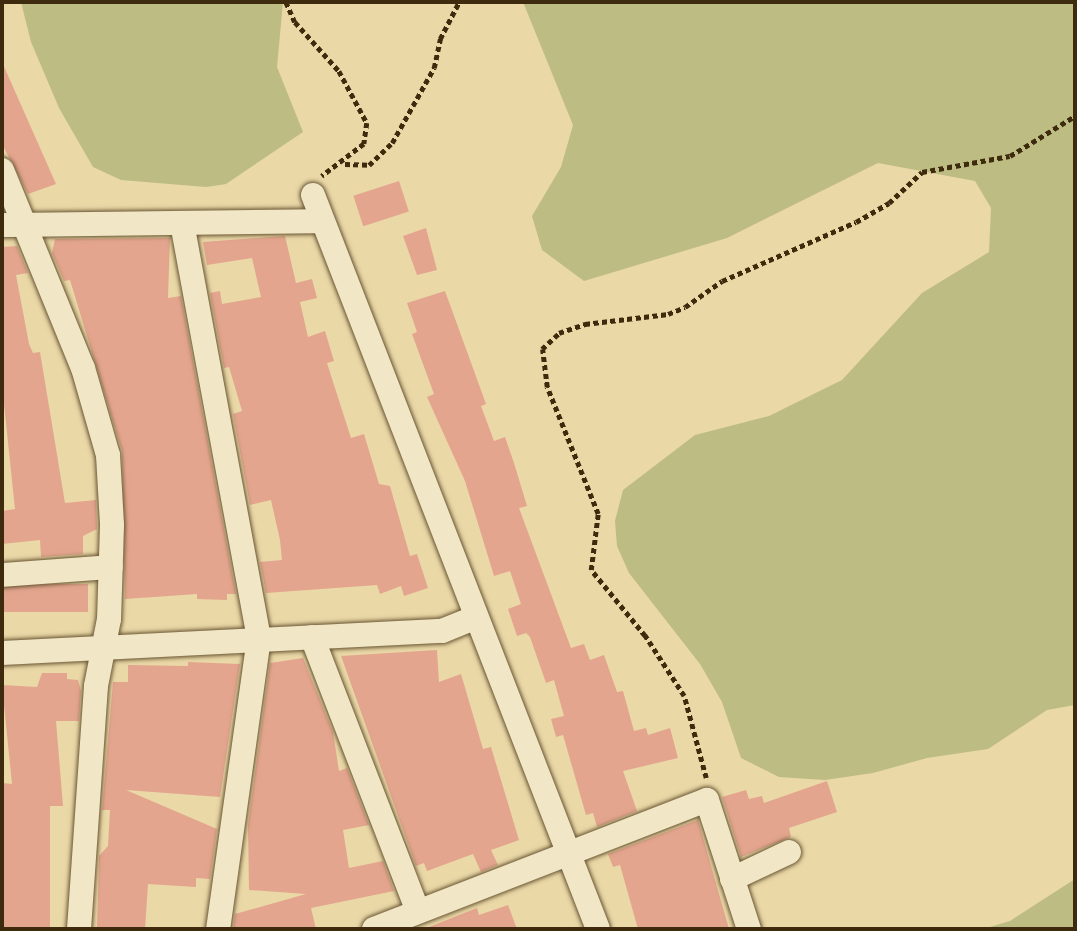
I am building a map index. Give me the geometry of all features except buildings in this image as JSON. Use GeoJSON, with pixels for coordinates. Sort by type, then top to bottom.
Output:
{"type":"FeatureCollection","features":[{"type":"Feature","properties":{"kind":"street"},"geometry":{"type":"LineString","coordinates":[[2,170],[13,225],[83,368],[108,456],[111,568],[96,686],[79,929]]}},
{"type":"Feature","properties":{"kind":"street"},"geometry":{"type":"LineString","coordinates":[[313,195],[598,929]]}},
{"type":"Feature","properties":{"kind":"street"},"geometry":{"type":"LineString","coordinates":[[13,225],[322,221]]}},
{"type":"Feature","properties":{"kind":"street"},"geometry":{"type":"LineString","coordinates":[[183,223],[259,638],[218,929]]}},
{"type":"Feature","properties":{"kind":"street"},"geometry":{"type":"LineString","coordinates":[[2,575],[111,568]]}},
{"type":"Feature","properties":{"kind":"street"},"geometry":{"type":"LineString","coordinates":[[2,653],[259,638],[442,631],[475,618]]}},
{"type":"Feature","properties":{"kind":"street"},"geometry":{"type":"LineString","coordinates":[[312,637],[418,911]]}},
{"type":"Feature","properties":{"kind":"street"},"geometry":{"type":"LineString","coordinates":[[374,929],[706,800],[749,929]]}},
{"type":"Feature","properties":{"kind":"street"},"geometry":{"type":"LineString","coordinates":[[732,879],[789,852]]}},
{"type":"Feature","properties":{"kind":"path"},"geometry":{"type":"LineString","coordinates":[[286,2],[295,22],[340,71],[367,123],[364,144],[344,164],[311,184],[313,195]]}},
{"type":"Feature","properties":{"kind":"path"},"geometry":{"type":"LineString","coordinates":[[344,164],[369,165],[392,143],[434,68],[440,40],[459,2]]}},
{"type":"Feature","properties":{"kind":"path"},"geometry":{"type":"LineString","coordinates":[[706,800],[691,709],[645,636],[591,570],[598,514],[547,387],[542,349],[559,333],[585,324],[668,314],[685,307],[722,281],[856,222],[889,203],[922,172],[1010,156],[1075,116]]}},
{"type":"Feature","properties":{"kind":"shaded area"},"geometry":{"type":"Polygon","coordinates":[[[21,2],[283,2],[277,67],[303,132],[226,184],[206,187],[121,180],[93,167],[59,108],[31,42],[21,2]]]}},
{"type":"Feature","properties":{"kind":"shaded area"},"geometry":{"type":"Polygon","coordinates":[[[523,2],[1075,2],[1075,705],[1047,710],[988,749],[927,758],[873,773],[825,780],[779,777],[741,758],[722,702],[700,664],[629,573],[617,546],[615,521],[623,490],[695,435],[769,416],[842,380],[922,293],[989,252],[991,208],[975,181],[878,163],[727,238],[584,281],[542,250],[532,216],[561,167],[573,125],[523,2]]]}},
{"type":"Feature","properties":{"kind":"shaded area"},"geometry":{"type":"Polygon","coordinates":[[[1075,879],[1075,929],[983,929],[1010,921],[1075,879]]]}}]}
